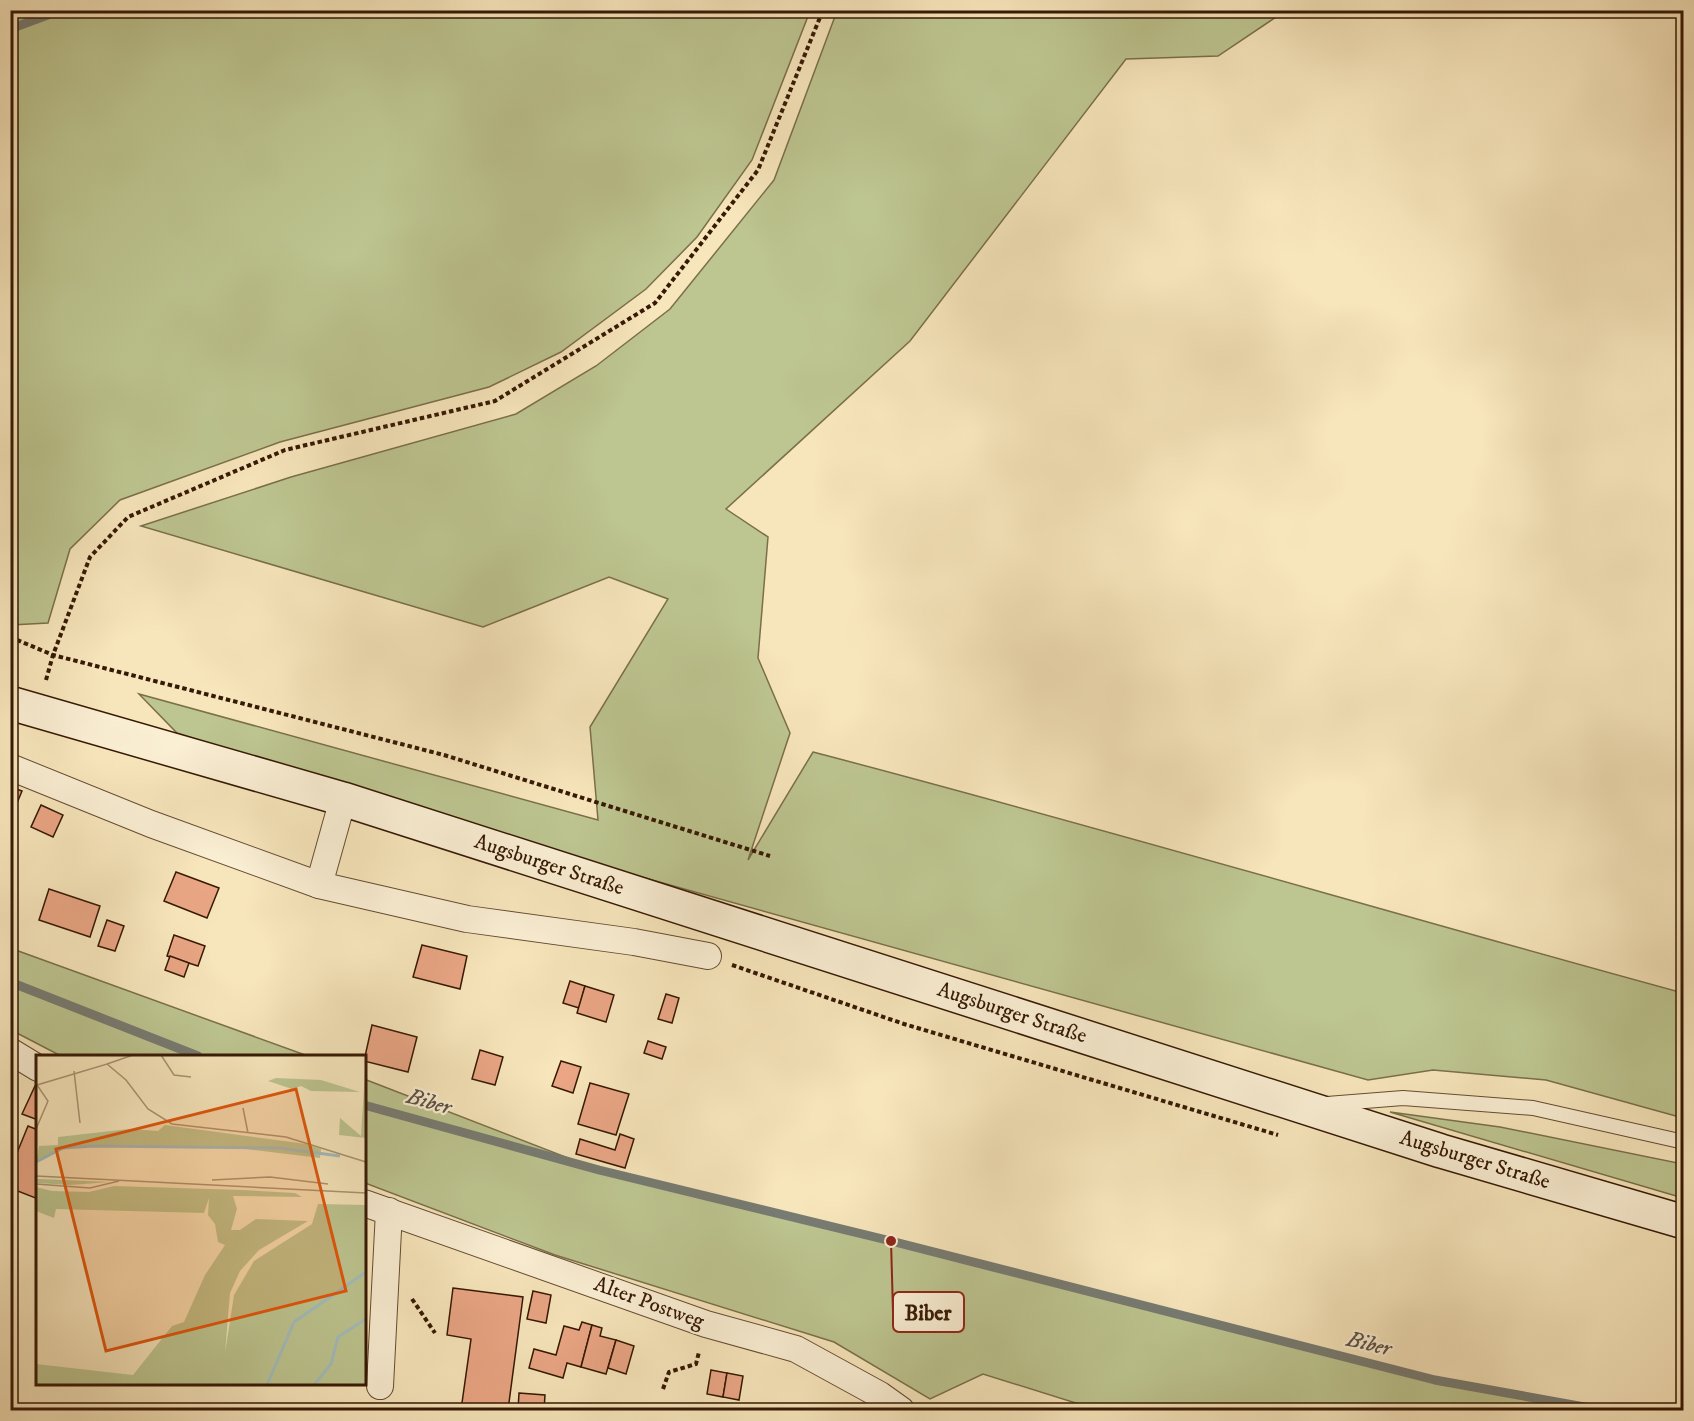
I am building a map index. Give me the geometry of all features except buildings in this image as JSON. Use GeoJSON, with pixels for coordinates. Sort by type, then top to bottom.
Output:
{"type":"FeatureCollection","features":[{"type":"Feature","properties":{"kind":"main road","name":"Augsburger Straße"},"geometry":{"type":"LineString","coordinates":[[25,707],[343,799],[1441,1151],[1683,1222]]}},
{"type":"Feature","properties":{"kind":"street"},"geometry":{"type":"LineString","coordinates":[[10,767],[151,824],[320,885],[467,919],[634,942],[708,956]]}},
{"type":"Feature","properties":{"kind":"street"},"geometry":{"type":"LineString","coordinates":[[320,885],[343,799]]}},
{"type":"Feature","properties":{"kind":"street"},"geometry":{"type":"LineString","coordinates":[[10,1051],[36,1067]]}},
{"type":"Feature","properties":{"kind":"street","name":"Alter Postweg"},"geometry":{"type":"LineString","coordinates":[[366,1204],[706,1324],[796,1349],[880,1395],[901,1410]]}},
{"type":"Feature","properties":{"kind":"street"},"geometry":{"type":"LineString","coordinates":[[380,1386],[389,1211]]}},
{"type":"Feature","properties":{"kind":"lane"},"geometry":{"type":"LineString","coordinates":[[1300,1105],[1403,1098],[1533,1108],[1683,1142]]}},
{"type":"Feature","properties":{"kind":"path"},"geometry":{"type":"LineString","coordinates":[[25,707],[53,655],[90,556],[128,517],[285,450],[495,401],[655,303],[758,170],[824,10]]}},
{"type":"Feature","properties":{"kind":"path"},"geometry":{"type":"LineString","coordinates":[[10,637],[53,655],[455,758],[770,856]]}},
{"type":"Feature","properties":{"kind":"path"},"geometry":{"type":"LineString","coordinates":[[708,956],[904,1024],[1280,1136]]}},
{"type":"Feature","properties":{"kind":"path"},"geometry":{"type":"LineString","coordinates":[[663,1389],[669,1372],[696,1364],[706,1324]]}},
{"type":"Feature","properties":{"kind":"green space"},"geometry":{"type":"Polygon","coordinates":[[[11,10],[810,11],[752,160],[697,237],[646,289],[561,352],[489,387],[280,442],[120,500],[70,549],[48,623],[11,625],[11,10]]]}},
{"type":"Feature","properties":{"kind":"green space"},"geometry":{"type":"Polygon","coordinates":[[[837,11],[1285,11],[1218,56],[1126,59],[910,341],[726,509],[768,537],[758,658],[790,733],[748,860],[813,752],[1031,811],[1683,993],[1683,1118],[1546,1080],[1433,1070],[1368,1080],[516,842],[177,733],[139,694],[598,820],[590,727],[668,599],[609,577],[483,627],[141,526],[291,477],[516,414],[596,366],[670,309],[774,180],[837,11]]]}},
{"type":"Feature","properties":{"kind":"green space"},"geometry":{"type":"Polygon","coordinates":[[[10,948],[305,1055],[59,1055],[11,1030],[10,948]]]}},
{"type":"Feature","properties":{"kind":"green space"},"geometry":{"type":"Polygon","coordinates":[[[366,1080],[599,1170],[891,1241],[1434,1380],[1601,1410],[1098,1410],[983,1374],[930,1399],[834,1342],[555,1255],[366,1183],[366,1080]]]}},
{"type":"Feature","properties":{"kind":"green space"},"geometry":{"type":"Polygon","coordinates":[[[1390,1112],[1500,1127],[1683,1164],[1683,1198],[1390,1112]]]}},
{"type":"Feature","properties":{"kind":"waterway"},"geometry":{"type":"LineString","coordinates":[[10,29],[61,10]]}},
{"type":"Feature","properties":{"kind":"waterway","name":"Biber"},"geometry":{"type":"LineString","coordinates":[[10,982],[195,1055]]}},
{"type":"Feature","properties":{"kind":"waterway","name":"Biber"},"geometry":{"type":"LineString","coordinates":[[366,1106],[599,1170],[891,1241],[1435,1380],[1601,1410]]}},
{"type":"Feature","properties":{"kind":"waterway","name":"Biber"},"geometry":{"type":"LineString","coordinates":[[1669,1410],[1684,1407]]}},
{"type":"Feature","properties":{"kind":"place","name":"Biber"},"geometry":{"type":"Point","coordinates":[891,1241]}}]}
